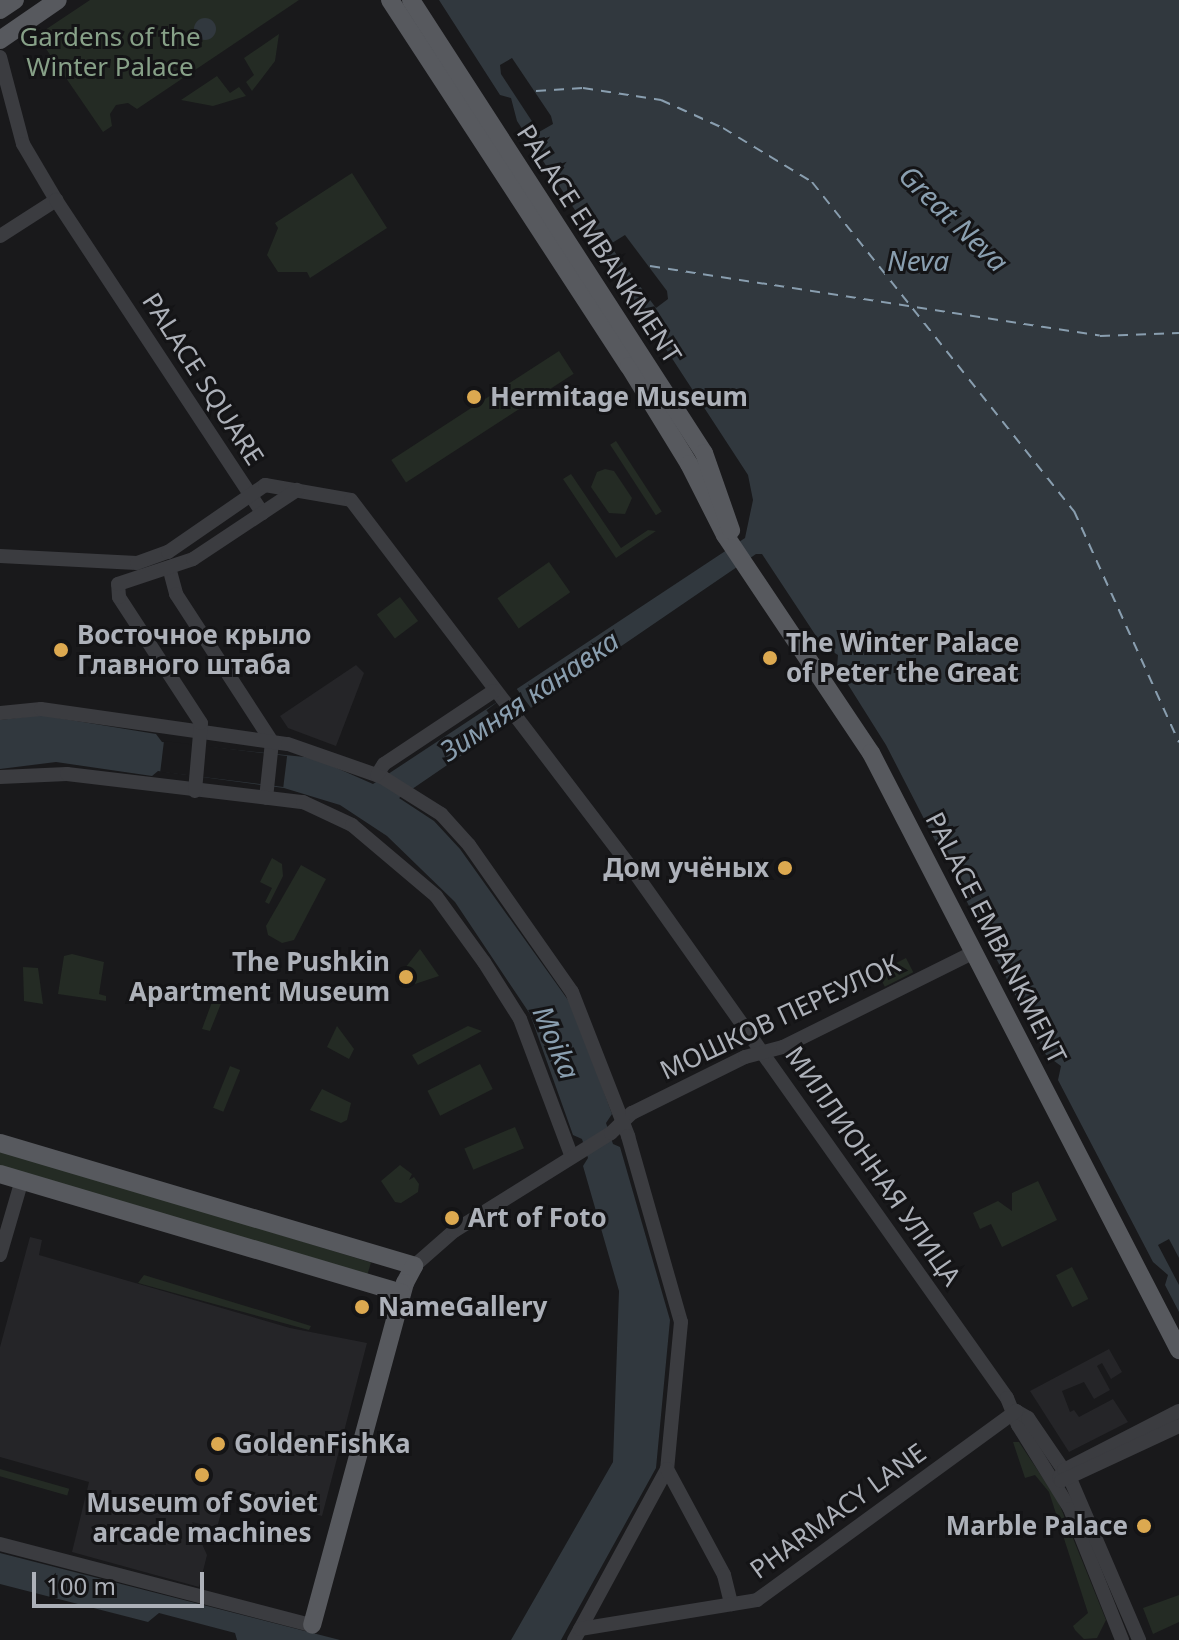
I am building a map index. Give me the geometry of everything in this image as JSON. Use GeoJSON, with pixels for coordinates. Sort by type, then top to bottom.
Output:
{"type":"FeatureCollection","features":[{"type":"Feature","properties":{"kind":"main road"},"geometry":{"type":"LineString","coordinates":[[0,10],[15,0]]}},
{"type":"Feature","properties":{"kind":"main road"},"geometry":{"type":"LineString","coordinates":[[0,40],[58,0]]}},
{"type":"Feature","properties":{"kind":"main road","name":"PALACE EMBANKMENT"},"geometry":{"type":"LineString","coordinates":[[390,0],[629,366],[745,563],[871,753],[1179,1350]]}},
{"type":"Feature","properties":{"kind":"main road"},"geometry":{"type":"LineString","coordinates":[[411,0],[704,453],[720,488],[732,542]]}},
{"type":"Feature","properties":{"kind":"main road"},"geometry":{"type":"LineString","coordinates":[[0,1143],[414,1266],[402,1293],[310,1634]]}},
{"type":"Feature","properties":{"kind":"main road"},"geometry":{"type":"LineString","coordinates":[[0,1174],[402,1293]]}},
{"type":"Feature","properties":{"kind":"main road"},"geometry":{"type":"LineString","coordinates":[[368,1283],[378,1284],[385,1276],[384,1261],[376,1254]]}},
{"type":"Feature","properties":{"kind":"street","name":"PALACE SQUARE"},"geometry":{"type":"LineString","coordinates":[[0,57],[23,144],[56,200],[250,495],[168,552],[137,563],[0,556]]}},
{"type":"Feature","properties":{"kind":"street"},"geometry":{"type":"LineString","coordinates":[[0,236],[56,200]]}},
{"type":"Feature","properties":{"kind":"street"},"geometry":{"type":"LineString","coordinates":[[262,513],[250,495],[265,485],[351,500],[497,695],[384,764],[379,776]]}},
{"type":"Feature","properties":{"kind":"street"},"geometry":{"type":"LineString","coordinates":[[196,784],[201,739],[192,704],[117,591],[123,580],[170,571],[297,490]]}},
{"type":"Feature","properties":{"kind":"street"},"geometry":{"type":"LineString","coordinates":[[170,571],[176,594],[272,748],[266,792]]}},
{"type":"Feature","properties":{"kind":"street","name":"МИЛЛИОННАЯ УЛИЦА"},"geometry":{"type":"LineString","coordinates":[[497,695],[763,1052],[1016,1411],[1018,1425],[1064,1477],[1139,1640]]}},
{"type":"Feature","properties":{"kind":"street"},"geometry":{"type":"LineString","coordinates":[[0,713],[41,709],[201,739],[317,752],[379,776],[441,814],[469,845],[572,992],[623,1121],[681,1322],[667,1469],[577,1635]]}},
{"type":"Feature","properties":{"kind":"street"},"geometry":{"type":"LineString","coordinates":[[0,777],[56,774],[266,792],[303,802],[344,820],[383,848],[450,912],[520,1019],[578,1153]]}},
{"type":"Feature","properties":{"kind":"street","name":"МОШКОВ ПЕРЕУЛОК"},"geometry":{"type":"LineString","coordinates":[[414,1266],[441,1241],[611,1133],[623,1121],[974,952]]}},
{"type":"Feature","properties":{"kind":"street"},"geometry":{"type":"LineString","coordinates":[[0,1255],[22,1180]]}},
{"type":"Feature","properties":{"kind":"street","name":"PHARMACY LANE"},"geometry":{"type":"LineString","coordinates":[[577,1635],[757,1600],[1016,1411]]}},
{"type":"Feature","properties":{"kind":"street"},"geometry":{"type":"LineString","coordinates":[[1064,1477],[1179,1411]]}},
{"type":"Feature","properties":{"kind":"street"},"geometry":{"type":"LineString","coordinates":[[1064,1477],[1179,1426]]}},
{"type":"Feature","properties":{"kind":"street"},"geometry":{"type":"LineString","coordinates":[[667,1469],[724,1575],[731,1604]]}},
{"type":"Feature","properties":{"kind":"street","name":"МИЛЛИОННАЯ УЛИЦА"},"geometry":{"type":"LineString","coordinates":[[1064,1477],[1122,1640]]}},
{"type":"Feature","properties":{"kind":"street"},"geometry":{"type":"LineString","coordinates":[[0,1544],[310,1634]]}},
{"type":"Feature","properties":{"kind":"shaded area"},"geometry":{"type":"Polygon","coordinates":[[[356,665],[364,673],[336,746],[288,728],[280,716],[356,665]]]}},
{"type":"Feature","properties":{"kind":"shaded area"},"geometry":{"type":"Polygon","coordinates":[[[30,1237],[42,1240],[39,1255],[290,1328],[367,1343],[322,1516],[227,1490],[217,1528],[192,1522],[207,1555],[199,1587],[72,1552],[89,1482],[0,1457],[0,1347],[30,1237]]]}},
{"type":"Feature","properties":{"kind":"shaded area"},"geometry":{"type":"Polygon","coordinates":[[[1109,1349],[1122,1372],[1111,1379],[1102,1363],[1097,1366],[1110,1390],[1094,1399],[1084,1382],[1062,1391],[1070,1412],[1074,1410],[1079,1417],[1113,1399],[1128,1422],[1069,1452],[1030,1391],[1109,1349]]]}},
{"type":"Feature","properties":{"kind":"green space","name":"Gardens of the Winter Palace"},"geometry":{"type":"Polygon","coordinates":[[[90,0],[299,0],[137,109],[128,103],[116,105],[110,114],[112,126],[103,132],[40,40],[45,30],[90,0]]]}},
{"type":"Feature","properties":{"kind":"green space"},"geometry":{"type":"Polygon","coordinates":[[[279,34],[275,61],[252,91],[246,82],[254,75],[244,58],[279,34]]]}},
{"type":"Feature","properties":{"kind":"green space"},"geometry":{"type":"Polygon","coordinates":[[[217,76],[230,93],[239,87],[246,96],[213,106],[181,100],[217,76]]]}},
{"type":"Feature","properties":{"kind":"green space"},"geometry":{"type":"Polygon","coordinates":[[[352,173],[387,228],[310,278],[307,272],[278,272],[267,255],[278,228],[275,223],[352,173]]]}},
{"type":"Feature","properties":{"kind":"green space"},"geometry":{"type":"Polygon","coordinates":[[[559,351],[574,374],[406,483],[391,460],[559,351]]]}},
{"type":"Feature","properties":{"kind":"green space"},"geometry":{"type":"Polygon","coordinates":[[[616,441],[662,511],[656,515],[610,445],[616,441]]]}},
{"type":"Feature","properties":{"kind":"green space"},"geometry":{"type":"Polygon","coordinates":[[[605,469],[614,471],[632,498],[625,514],[609,513],[591,487],[597,472],[605,469]]]}},
{"type":"Feature","properties":{"kind":"green space"},"geometry":{"type":"Polygon","coordinates":[[[571,474],[621,548],[648,530],[656,531],[616,558],[563,479],[571,474]]]}},
{"type":"Feature","properties":{"kind":"green space"},"geometry":{"type":"Polygon","coordinates":[[[549,562],[570,592],[519,628],[497,598],[549,562]]]}},
{"type":"Feature","properties":{"kind":"green space"},"geometry":{"type":"Polygon","coordinates":[[[400,597],[418,621],[395,638],[377,614],[400,597]]]}},
{"type":"Feature","properties":{"kind":"green space"},"geometry":{"type":"Polygon","coordinates":[[[272,858],[282,864],[283,876],[269,904],[265,902],[272,888],[260,882],[272,858]]]}},
{"type":"Feature","properties":{"kind":"green space"},"geometry":{"type":"Polygon","coordinates":[[[301,865],[326,879],[294,940],[282,943],[268,935],[266,926],[301,865]]]}},
{"type":"Feature","properties":{"kind":"green space"},"geometry":{"type":"Polygon","coordinates":[[[420,949],[439,976],[415,984],[405,968],[420,949]]]}},
{"type":"Feature","properties":{"kind":"green space"},"geometry":{"type":"Polygon","coordinates":[[[72,954],[104,962],[99,994],[106,996],[106,1001],[58,994],[64,956],[72,954]]]}},
{"type":"Feature","properties":{"kind":"green space"},"geometry":{"type":"Polygon","coordinates":[[[906,958],[913,972],[885,987],[877,973],[906,958]]]}},
{"type":"Feature","properties":{"kind":"green space"},"geometry":{"type":"Polygon","coordinates":[[[23,967],[38,968],[43,1004],[24,1001],[23,967]]]}},
{"type":"Feature","properties":{"kind":"green space"},"geometry":{"type":"Polygon","coordinates":[[[219,983],[228,986],[210,1031],[202,1029],[219,983]]]}},
{"type":"Feature","properties":{"kind":"green space"},"geometry":{"type":"Polygon","coordinates":[[[337,1026],[354,1049],[349,1059],[327,1047],[337,1026]]]}},
{"type":"Feature","properties":{"kind":"green space"},"geometry":{"type":"Polygon","coordinates":[[[468,1026],[482,1031],[418,1065],[412,1055],[468,1026]]]}},
{"type":"Feature","properties":{"kind":"green space"},"geometry":{"type":"Polygon","coordinates":[[[480,1064],[493,1089],[440,1116],[427,1091],[480,1064]]]}},
{"type":"Feature","properties":{"kind":"green space"},"geometry":{"type":"Polygon","coordinates":[[[230,1066],[240,1070],[223,1112],[213,1108],[230,1066]]]}},
{"type":"Feature","properties":{"kind":"green space"},"geometry":{"type":"Polygon","coordinates":[[[322,1089],[351,1103],[347,1120],[341,1123],[310,1110],[322,1089]]]}},
{"type":"Feature","properties":{"kind":"green space"},"geometry":{"type":"Polygon","coordinates":[[[515,1127],[524,1148],[473,1170],[464,1148],[515,1127]]]}},
{"type":"Feature","properties":{"kind":"green space"},"geometry":{"type":"Polygon","coordinates":[[[0,1149],[371,1262],[366,1279],[0,1167],[0,1149]]]}},
{"type":"Feature","properties":{"kind":"green space"},"geometry":{"type":"Polygon","coordinates":[[[400,1165],[412,1174],[409,1180],[414,1177],[419,1184],[418,1192],[401,1203],[395,1202],[381,1181],[400,1165]]]}},
{"type":"Feature","properties":{"kind":"green space"},"geometry":{"type":"Polygon","coordinates":[[[1038,1181],[1057,1220],[1002,1247],[991,1224],[980,1229],[973,1213],[998,1201],[1012,1211],[1012,1193],[1038,1181]]]}},
{"type":"Feature","properties":{"kind":"green space"},"geometry":{"type":"Polygon","coordinates":[[[1072,1267],[1088,1299],[1072,1307],[1056,1275],[1072,1267]]]}},
{"type":"Feature","properties":{"kind":"green space"},"geometry":{"type":"Polygon","coordinates":[[[144,1275],[311,1326],[309,1330],[138,1283],[144,1275]]]}},
{"type":"Feature","properties":{"kind":"green space"},"geometry":{"type":"Polygon","coordinates":[[[1013,1442],[1019,1442],[1058,1501],[1106,1620],[1097,1638],[1084,1639],[1073,1626],[1088,1613],[1049,1492],[1035,1475],[1025,1478],[1013,1442]]]}},
{"type":"Feature","properties":{"kind":"green space"},"geometry":{"type":"Polygon","coordinates":[[[0,1469],[69,1489],[67,1496],[0,1476],[0,1469]]]}},
{"type":"Feature","properties":{"kind":"green space"},"geometry":{"type":"Polygon","coordinates":[[[1179,1595],[1179,1622],[1153,1634],[1143,1608],[1179,1595]]]}},
{"type":"Feature","properties":{"kind":"water","name":"Neva"},"geometry":{"type":"Polygon","coordinates":[[[439,0],[1179,0],[1179,1312],[1165,1285],[1168,1275],[1153,1262],[1058,1080],[1061,1066],[1046,1055],[951,871],[954,859],[939,848],[886,745],[837,667],[838,655],[822,645],[762,554],[756,554],[399,798],[434,821],[460,849],[573,1007],[612,1114],[606,1123],[613,1144],[620,1147],[670,1320],[656,1468],[561,1640],[511,1640],[613,1462],[619,1291],[583,1166],[588,1158],[582,1139],[573,1135],[530,1014],[455,902],[387,836],[340,805],[284,788],[158,771],[152,776],[56,762],[0,769],[0,720],[40,715],[156,734],[162,742],[314,758],[373,784],[745,538],[753,500],[748,475],[634,300],[626,274],[614,270],[517,121],[511,98],[500,95],[439,0]]]}},
{"type":"Feature","properties":{"kind":"water"},"geometry":{"type":"Polygon","coordinates":[[[205,18],[213,21],[216,29],[213,37],[205,40],[197,37],[194,29],[197,21],[205,18]]]}},
{"type":"Feature","properties":{"kind":"water"},"geometry":{"type":"Polygon","coordinates":[[[0,1553],[340,1640],[237,1640],[235,1633],[159,1613],[148,1622],[0,1584],[0,1553]]]}},
{"type":"Feature","properties":{"kind":"pier"},"geometry":{"type":"Polygon","coordinates":[[[512,58],[551,116],[553,124],[539,132],[501,74],[500,65],[512,58]]]}},
{"type":"Feature","properties":{"kind":"pier"},"geometry":{"type":"Polygon","coordinates":[[[625,235],[667,291],[668,299],[656,308],[614,251],[612,243],[625,235]]]}},
{"type":"Feature","properties":{"kind":"pier"},"geometry":{"type":"Polygon","coordinates":[[[516,688],[532,709],[502,731],[486,710],[516,688]]]}},
{"type":"Feature","properties":{"kind":"pier"},"geometry":{"type":"Polygon","coordinates":[[[164,741],[287,756],[283,787],[160,772],[164,741]]]}},
{"type":"Feature","properties":{"kind":"pier"},"geometry":{"type":"Polygon","coordinates":[[[1169,1239],[1179,1258],[1179,1285],[1158,1245],[1169,1239]]]}},
{"type":"Feature","properties":{"kind":"ferry route"},"geometry":{"type":"LineString","coordinates":[[536,91],[583,88],[661,100],[723,128],[812,182],[1074,511],[1179,742]]}},
{"type":"Feature","properties":{"kind":"ferry route"},"geometry":{"type":"LineString","coordinates":[[650,266],[1100,336],[1179,333]]}},
{"type":"Feature","properties":{"kind":"place","name":"Hermitage Museum"},"geometry":{"type":"Point","coordinates":[474,397]}},
{"type":"Feature","properties":{"kind":"place","name":"Восточное крыло Главного штаба"},"geometry":{"type":"Point","coordinates":[61,650]}},
{"type":"Feature","properties":{"kind":"place","name":"The Winter Palace of Peter the Great"},"geometry":{"type":"Point","coordinates":[770,658]}},
{"type":"Feature","properties":{"kind":"place","name":"Дом учёных"},"geometry":{"type":"Point","coordinates":[785,868]}},
{"type":"Feature","properties":{"kind":"place","name":"The Pushkin Apartment Museum"},"geometry":{"type":"Point","coordinates":[406,977]}},
{"type":"Feature","properties":{"kind":"place","name":"Art of Foto"},"geometry":{"type":"Point","coordinates":[452,1218]}},
{"type":"Feature","properties":{"kind":"place","name":"NameGallery"},"geometry":{"type":"Point","coordinates":[362,1307]}},
{"type":"Feature","properties":{"kind":"place","name":"GoldenFishKa"},"geometry":{"type":"Point","coordinates":[218,1444]}},
{"type":"Feature","properties":{"kind":"place","name":"Museum of Soviet arcade machines"},"geometry":{"type":"Point","coordinates":[202,1475]}},
{"type":"Feature","properties":{"kind":"place","name":"Marble Palace"},"geometry":{"type":"Point","coordinates":[1144,1526]}},
{"type":"Feature","properties":{"kind":"water label","name":"Great Neva"},"geometry":{"type":"Point","coordinates":[954,218]}},
{"type":"Feature","properties":{"kind":"water label","name":"Зимняя канавка"},"geometry":{"type":"Point","coordinates":[529,695]}},
{"type":"Feature","properties":{"kind":"water label","name":"Moika"},"geometry":{"type":"Point","coordinates":[557,1042]}}]}
